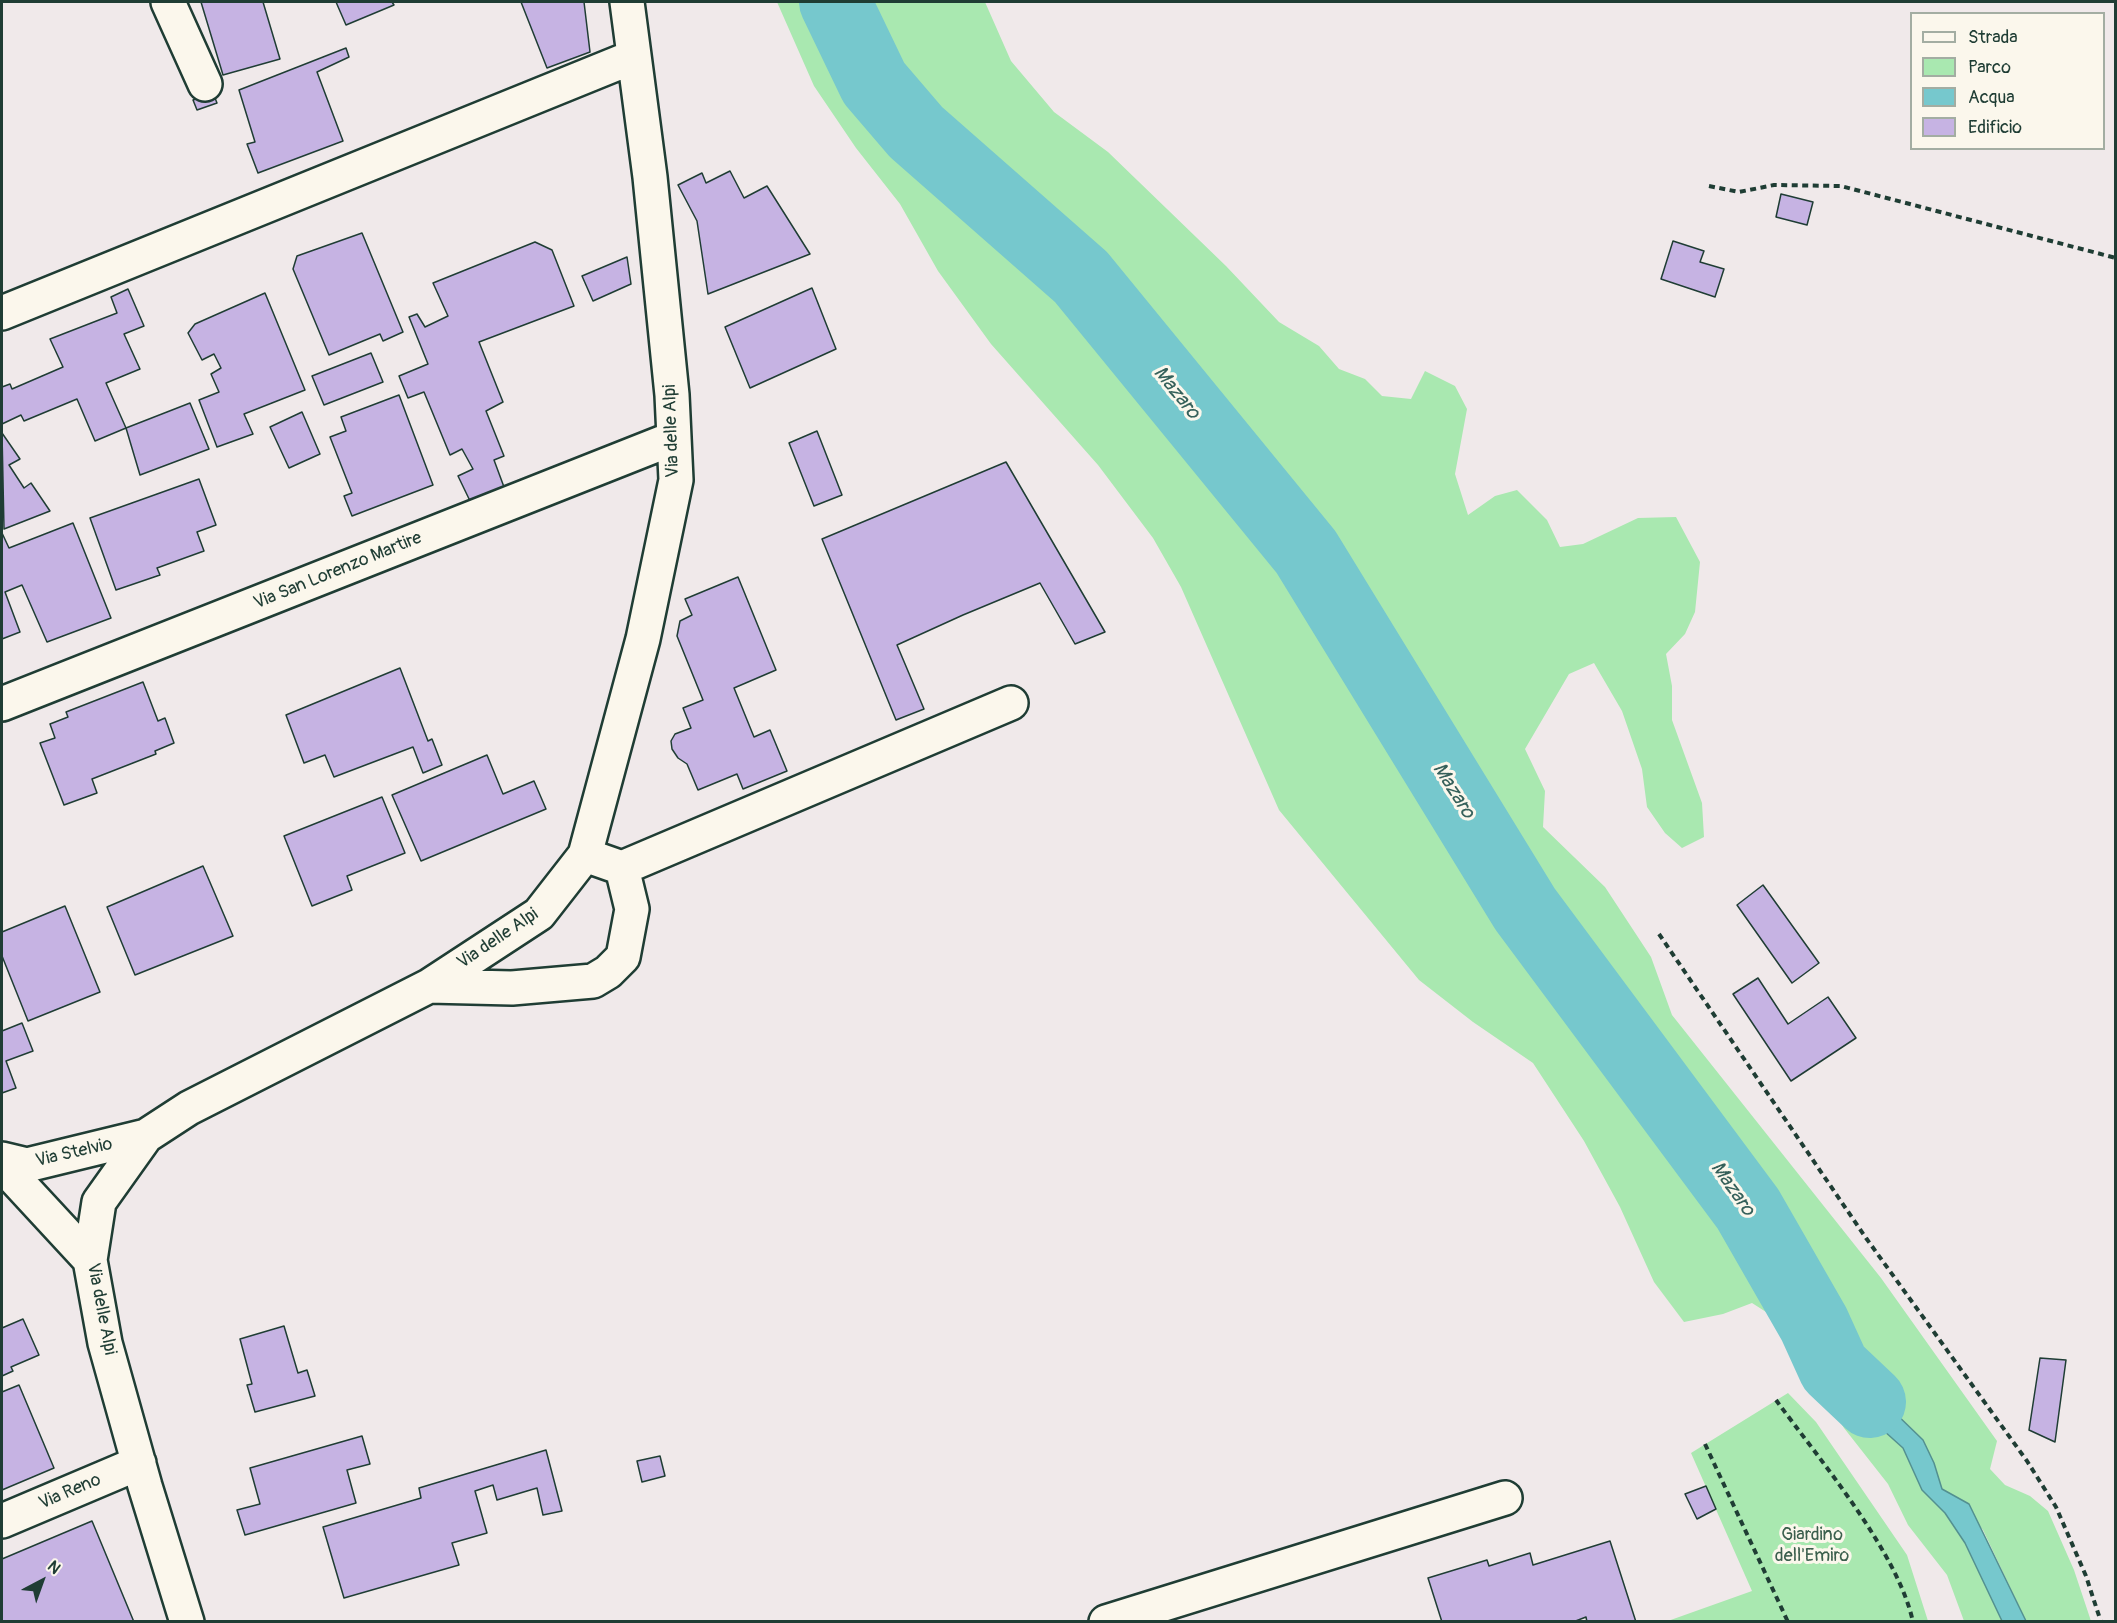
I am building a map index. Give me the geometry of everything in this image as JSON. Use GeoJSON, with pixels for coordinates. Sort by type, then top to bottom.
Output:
{"type":"FeatureCollection","features":[{"type":"Feature","properties":{"kind":"street"},"geometry":{"type":"LineString","coordinates":[[168,2],[205,84]]}},
{"type":"Feature","properties":{"kind":"street","name":"Via delle Alpi"},"geometry":{"type":"LineString","coordinates":[[187,1622],[105,1343],[90,1260],[99,1202],[146,1136],[189,1108],[429,986],[539,914],[585,855],[643,639],[676,480],[672,395],[650,177],[627,2]]}},
{"type":"Feature","properties":{"kind":"street"},"geometry":{"type":"LineString","coordinates":[[2,313],[633,57]]}},
{"type":"Feature","properties":{"kind":"street","name":"Via San Lorenzo Martire"},"geometry":{"type":"LineString","coordinates":[[2,704],[674,438]]}},
{"type":"Feature","properties":{"kind":"street"},"geometry":{"type":"LineString","coordinates":[[585,855],[622,868],[1011,703]]}},
{"type":"Feature","properties":{"kind":"street"},"geometry":{"type":"LineString","coordinates":[[429,986],[512,988],[593,981],[608,972],[623,957],[632,909],[622,868]]}},
{"type":"Feature","properties":{"kind":"street","name":"Via Stelvio"},"geometry":{"type":"LineString","coordinates":[[2,1159],[27,1164],[146,1136]]}},
{"type":"Feature","properties":{"kind":"street"},"geometry":{"type":"LineString","coordinates":[[2,1165],[90,1260]]}},
{"type":"Feature","properties":{"kind":"street","name":"Via Reno"},"geometry":{"type":"LineString","coordinates":[[2,1521],[139,1463]]}},
{"type":"Feature","properties":{"kind":"street"},"geometry":{"type":"LineString","coordinates":[[1106,1622],[1505,1498]]}},
{"type":"Feature","properties":{"kind":"path"},"geometry":{"type":"LineString","coordinates":[[1709,186],[1739,192],[1774,185],[1841,186],[2115,258]]}},
{"type":"Feature","properties":{"kind":"path"},"geometry":{"type":"LineString","coordinates":[[1659,934],[1866,1238],[2027,1461],[2056,1507],[2086,1575],[2101,1622]]}},
{"type":"Feature","properties":{"kind":"path"},"geometry":{"type":"LineString","coordinates":[[1776,1400],[1880,1545],[1910,1608],[1913,1622]]}},
{"type":"Feature","properties":{"kind":"path"},"geometry":{"type":"LineString","coordinates":[[1705,1444],[1788,1622]]}},
{"type":"Feature","properties":{"kind":"green space"},"geometry":{"type":"Polygon","coordinates":[[[777,2],[985,2],[1011,61],[1054,112],[1108,152],[1226,266],[1279,322],[1319,346],[1339,369],[1365,379],[1382,396],[1411,399],[1425,371],[1455,386],[1467,409],[1455,474],[1468,515],[1495,496],[1517,490],[1547,520],[1560,547],[1583,544],[1638,518],[1676,517],[1700,562],[1695,612],[1685,634],[1666,654],[1672,686],[1672,720],[1702,803],[1704,837],[1682,848],[1665,833],[1647,807],[1642,769],[1622,711],[1594,663],[1569,674],[1525,749],[1545,791],[1543,827],[1605,887],[1651,957],[1672,1015],[1881,1278],[1997,1441],[1990,1469],[2005,1485],[2030,1496],[2048,1511],[2074,1570],[2091,1621],[2026,1621],[1983,1530],[1954,1497],[1942,1489],[1923,1440],[1890,1408],[1879,1390],[1849,1372],[1841,1346],[1815,1325],[1847,1393],[1863,1412],[1903,1448],[1922,1490],[1945,1513],[1965,1543],[2002,1621],[1964,1621],[1947,1575],[1908,1525],[1888,1484],[1844,1428],[1814,1377],[1797,1356],[1788,1326],[1752,1303],[1723,1314],[1684,1322],[1654,1282],[1620,1207],[1584,1141],[1533,1063],[1473,1022],[1419,980],[1279,810],[1181,587],[1153,538],[1098,465],[991,344],[938,271],[900,204],[856,148],[814,86],[777,2]]]}},
{"type":"Feature","properties":{"kind":"green space","name":"Giardino dell'Emiro"},"geometry":{"type":"Polygon","coordinates":[[[1788,1393],[1816,1422],[1907,1555],[1928,1621],[1665,1622],[1752,1591],[1691,1453],[1788,1393]]]}},
{"type":"Feature","properties":{"kind":"water"},"geometry":{"type":"Polygon","coordinates":[[[1814,1324],[1841,1346],[1849,1372],[1879,1390],[1890,1408],[1923,1440],[1934,1463],[1942,1489],[1969,1504],[2026,1621],[2002,1621],[1965,1543],[1945,1513],[1922,1490],[1903,1448],[1863,1412],[1827,1373],[1819,1352],[1814,1324]]]}},
{"type":"Feature","properties":{"kind":"building"},"geometry":{"type":"Polygon","coordinates":[[[201,2],[263,2],[280,59],[223,75],[201,2]]]}},
{"type":"Feature","properties":{"kind":"building"},"geometry":{"type":"Polygon","coordinates":[[[336,2],[392,2],[394,5],[346,25],[336,2]]]}},
{"type":"Feature","properties":{"kind":"building"},"geometry":{"type":"Polygon","coordinates":[[[521,2],[584,2],[590,52],[547,68],[521,2]]]}},
{"type":"Feature","properties":{"kind":"building"},"geometry":{"type":"Polygon","coordinates":[[[346,48],[349,57],[317,72],[343,141],[258,173],[247,144],[255,142],[239,90],[346,48]]]}},
{"type":"Feature","properties":{"kind":"building"},"geometry":{"type":"Polygon","coordinates":[[[213,93],[217,103],[197,110],[193,100],[213,93]]]}},
{"type":"Feature","properties":{"kind":"building"},"geometry":{"type":"Polygon","coordinates":[[[730,171],[744,198],[767,186],[810,254],[708,294],[697,221],[678,185],[702,173],[706,183],[730,171]]]}},
{"type":"Feature","properties":{"kind":"building"},"geometry":{"type":"Polygon","coordinates":[[[1781,194],[1813,202],[1807,225],[1776,217],[1781,194]]]}},
{"type":"Feature","properties":{"kind":"building"},"geometry":{"type":"Polygon","coordinates":[[[362,233],[403,332],[383,341],[380,334],[329,355],[293,269],[297,256],[362,233]]]}},
{"type":"Feature","properties":{"kind":"building"},"geometry":{"type":"Polygon","coordinates":[[[1673,241],[1704,251],[1700,262],[1724,269],[1715,297],[1661,279],[1673,241]]]}},
{"type":"Feature","properties":{"kind":"building"},"geometry":{"type":"Polygon","coordinates":[[[535,242],[552,250],[574,306],[479,342],[503,402],[486,411],[504,456],[494,460],[504,487],[471,503],[458,476],[473,469],[462,449],[450,455],[424,392],[408,398],[399,376],[428,364],[409,317],[417,314],[425,327],[448,316],[433,283],[535,242]]]}},
{"type":"Feature","properties":{"kind":"building"},"geometry":{"type":"Polygon","coordinates":[[[627,257],[631,284],[593,301],[582,276],[627,257]]]}},
{"type":"Feature","properties":{"kind":"building"},"geometry":{"type":"Polygon","coordinates":[[[812,288],[836,349],[750,388],[725,327],[812,288]]]}},
{"type":"Feature","properties":{"kind":"building"},"geometry":{"type":"Polygon","coordinates":[[[128,289],[144,326],[124,334],[140,369],[106,383],[126,428],[95,441],[77,399],[24,421],[21,415],[2,424],[2,387],[10,384],[12,389],[63,367],[50,339],[117,313],[111,297],[128,289]]]}},
{"type":"Feature","properties":{"kind":"building"},"geometry":{"type":"Polygon","coordinates":[[[265,293],[305,390],[244,414],[253,434],[217,447],[199,400],[219,392],[211,374],[221,368],[214,354],[202,360],[188,333],[195,324],[265,293]]]}},
{"type":"Feature","properties":{"kind":"building"},"geometry":{"type":"Polygon","coordinates":[[[371,353],[383,382],[324,405],[312,376],[371,353]]]}},
{"type":"Feature","properties":{"kind":"building"},"geometry":{"type":"Polygon","coordinates":[[[399,395],[433,485],[352,516],[344,496],[352,493],[330,437],[346,431],[341,417],[399,395]]]}},
{"type":"Feature","properties":{"kind":"building"},"geometry":{"type":"Polygon","coordinates":[[[190,403],[209,449],[140,475],[126,428],[190,403]]]}},
{"type":"Feature","properties":{"kind":"building"},"geometry":{"type":"Polygon","coordinates":[[[302,412],[320,454],[289,468],[270,427],[302,412]]]}},
{"type":"Feature","properties":{"kind":"building"},"geometry":{"type":"Polygon","coordinates":[[[817,431],[842,495],[814,506],[789,443],[817,431]]]}},
{"type":"Feature","properties":{"kind":"building"},"geometry":{"type":"Polygon","coordinates":[[[2,433],[20,459],[9,465],[24,488],[31,483],[50,511],[4,529],[2,433]]]}},
{"type":"Feature","properties":{"kind":"building"},"geometry":{"type":"Polygon","coordinates":[[[1006,462],[1105,632],[1075,644],[1040,583],[963,615],[897,645],[924,709],[896,720],[822,539],[1006,462]]]}},
{"type":"Feature","properties":{"kind":"building"},"geometry":{"type":"Polygon","coordinates":[[[199,479],[216,525],[197,532],[204,551],[157,568],[160,575],[116,590],[90,518],[199,479]]]}},
{"type":"Feature","properties":{"kind":"building"},"geometry":{"type":"Polygon","coordinates":[[[73,523],[111,618],[47,642],[22,585],[5,592],[20,632],[2,639],[2,533],[9,548],[73,523]]]}},
{"type":"Feature","properties":{"kind":"building"},"geometry":{"type":"Polygon","coordinates":[[[738,577],[776,670],[734,688],[754,737],[770,730],[787,771],[743,789],[737,774],[698,790],[687,764],[678,758],[672,749],[671,741],[675,734],[691,728],[683,708],[703,700],[677,636],[680,621],[692,615],[685,599],[738,577]]]}},
{"type":"Feature","properties":{"kind":"building"},"geometry":{"type":"Polygon","coordinates":[[[400,668],[428,741],[432,739],[442,765],[423,773],[413,747],[334,777],[325,755],[304,763],[286,715],[400,668]]]}},
{"type":"Feature","properties":{"kind":"building"},"geometry":{"type":"Polygon","coordinates":[[[143,682],[158,721],[165,718],[174,743],[155,751],[156,754],[92,779],[97,793],[64,805],[40,743],[55,738],[50,724],[68,717],[66,712],[143,682]]]}},
{"type":"Feature","properties":{"kind":"building"},"geometry":{"type":"Polygon","coordinates":[[[487,755],[503,794],[534,781],[546,809],[421,861],[392,795],[487,755]]]}},
{"type":"Feature","properties":{"kind":"building"},"geometry":{"type":"Polygon","coordinates":[[[382,797],[405,853],[347,876],[352,890],[312,906],[284,836],[382,797]]]}},
{"type":"Feature","properties":{"kind":"building"},"geometry":{"type":"Polygon","coordinates":[[[203,866],[233,936],[135,975],[107,907],[203,866]]]}},
{"type":"Feature","properties":{"kind":"building"},"geometry":{"type":"Polygon","coordinates":[[[1763,885],[1819,963],[1792,983],[1737,905],[1763,885]]]}},
{"type":"Feature","properties":{"kind":"building"},"geometry":{"type":"Polygon","coordinates":[[[65,906],[100,992],[28,1021],[2,956],[2,932],[65,906]]]}},
{"type":"Feature","properties":{"kind":"building"},"geometry":{"type":"Polygon","coordinates":[[[1758,978],[1788,1024],[1828,997],[1856,1038],[1791,1081],[1733,994],[1758,978]]]}},
{"type":"Feature","properties":{"kind":"building"},"geometry":{"type":"Polygon","coordinates":[[[22,1023],[33,1051],[6,1061],[16,1088],[2,1093],[2,1031],[22,1023]]]}},
{"type":"Feature","properties":{"kind":"building"},"geometry":{"type":"Polygon","coordinates":[[[23,1319],[39,1355],[11,1367],[13,1371],[2,1376],[2,1328],[23,1319]]]}},
{"type":"Feature","properties":{"kind":"building"},"geometry":{"type":"Polygon","coordinates":[[[284,1326],[298,1373],[307,1370],[315,1396],[255,1412],[247,1385],[252,1384],[240,1339],[284,1326]]]}},
{"type":"Feature","properties":{"kind":"building"},"geometry":{"type":"Polygon","coordinates":[[[2040,1358],[2066,1360],[2055,1442],[2029,1430],[2040,1358]]]}},
{"type":"Feature","properties":{"kind":"building"},"geometry":{"type":"Polygon","coordinates":[[[19,1385],[54,1468],[2,1490],[2,1392],[19,1385]]]}},
{"type":"Feature","properties":{"kind":"building"},"geometry":{"type":"Polygon","coordinates":[[[362,1436],[370,1464],[347,1470],[356,1503],[245,1535],[237,1510],[260,1504],[250,1468],[362,1436]]]}},
{"type":"Feature","properties":{"kind":"building"},"geometry":{"type":"Polygon","coordinates":[[[546,1450],[562,1511],[543,1515],[537,1488],[497,1500],[493,1485],[475,1491],[487,1533],[452,1543],[459,1565],[344,1598],[323,1527],[421,1498],[419,1488],[546,1450]]]}},
{"type":"Feature","properties":{"kind":"building"},"geometry":{"type":"Polygon","coordinates":[[[660,1456],[665,1476],[642,1482],[637,1461],[660,1456]]]}},
{"type":"Feature","properties":{"kind":"building"},"geometry":{"type":"Polygon","coordinates":[[[1706,1486],[1716,1509],[1697,1519],[1685,1494],[1706,1486]]]}},
{"type":"Feature","properties":{"kind":"building"},"geometry":{"type":"Polygon","coordinates":[[[92,1521],[134,1622],[2,1622],[2,1559],[92,1521]]]}},
{"type":"Feature","properties":{"kind":"building"},"geometry":{"type":"Polygon","coordinates":[[[1610,1541],[1636,1622],[1587,1622],[1586,1617],[1573,1622],[1442,1622],[1428,1578],[1487,1560],[1489,1566],[1530,1553],[1533,1565],[1610,1541]]]}},
{"type":"Feature","properties":{"kind":"waterway","name":"Mazaro"},"geometry":{"type":"LineString","coordinates":[[835,2],[874,83],[916,132],[1081,277],[1306,552],[1525,909],[1748,1209],[1814,1324],[1834,1368],[1870,1402]]}}]}
